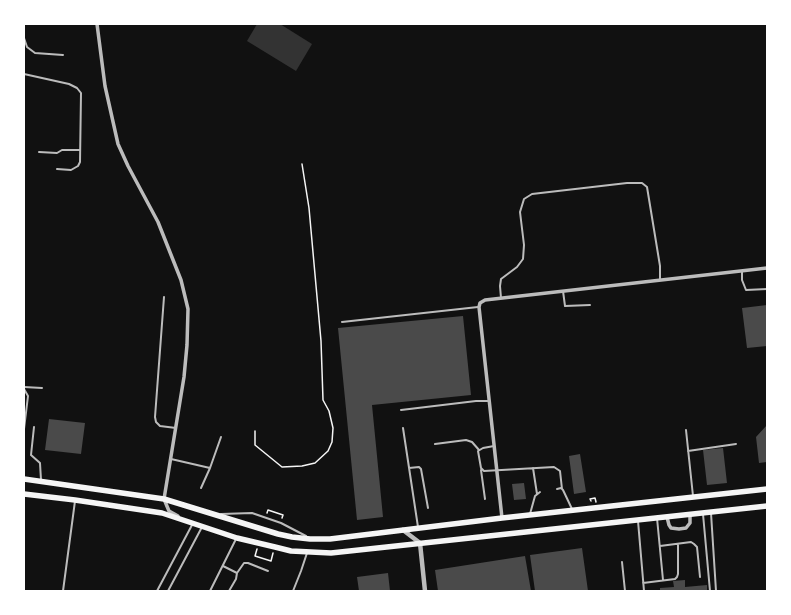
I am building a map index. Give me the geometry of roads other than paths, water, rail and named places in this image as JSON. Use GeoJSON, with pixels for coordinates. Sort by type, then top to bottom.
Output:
{"type":"FeatureCollection","features":[{"type":"Feature","properties":{"kind":"main road"},"geometry":{"type":"LineString","coordinates":[[24,479],[164,499],[292,538],[310,539],[330,539],[502,518],[767,489]]}},
{"type":"Feature","properties":{"kind":"main road"},"geometry":{"type":"LineString","coordinates":[[24,494],[162,513],[237,538],[280,548],[307,552],[331,553],[767,506]]}},
{"type":"Feature","properties":{"kind":"street"},"geometry":{"type":"LineString","coordinates":[[97,24],[105,86],[118,144],[158,222],[180,280],[188,309],[184,377],[164,499],[169,511],[191,523]]}},
{"type":"Feature","properties":{"kind":"street"},"geometry":{"type":"LineString","coordinates":[[502,518],[480,305],[485,300],[767,268]]}},
{"type":"Feature","properties":{"kind":"street"},"geometry":{"type":"LineString","coordinates":[[667,517],[669,525],[672,528],[679,529],[686,528],[690,523],[690,514]]}},
{"type":"Feature","properties":{"kind":"street"},"geometry":{"type":"LineString","coordinates":[[403,530],[420,543],[425,591]]}},
{"type":"Feature","properties":{"kind":"lane"},"geometry":{"type":"LineString","coordinates":[[24,38],[27,47],[35,53],[63,55]]}},
{"type":"Feature","properties":{"kind":"lane"},"geometry":{"type":"LineString","coordinates":[[24,74],[69,84],[77,88],[81,93],[80,162],[78,166],[71,170],[57,169]]}},
{"type":"Feature","properties":{"kind":"lane"},"geometry":{"type":"LineString","coordinates":[[39,152],[57,153],[62,150],[80,150]]}},
{"type":"Feature","properties":{"kind":"lane"},"geometry":{"type":"LineString","coordinates":[[501,298],[501,279],[517,267],[523,259],[524,245],[520,212],[524,199],[532,194],[627,183],[642,183],[647,187],[660,266],[660,280]]}},
{"type":"Feature","properties":{"kind":"lane"},"geometry":{"type":"LineString","coordinates":[[742,271],[742,280],[746,290],[767,289]]}},
{"type":"Feature","properties":{"kind":"lane"},"geometry":{"type":"LineString","coordinates":[[563,291],[565,306],[590,305]]}},
{"type":"Feature","properties":{"kind":"lane"},"geometry":{"type":"LineString","coordinates":[[164,297],[155,417],[156,422],[160,426],[176,428]]}},
{"type":"Feature","properties":{"kind":"lane"},"geometry":{"type":"LineString","coordinates":[[342,322],[480,305]]}},
{"type":"Feature","properties":{"kind":"lane"},"geometry":{"type":"LineString","coordinates":[[24,429],[28,396],[24,388],[42,388]]}},
{"type":"Feature","properties":{"kind":"lane"},"geometry":{"type":"LineString","coordinates":[[401,410],[476,401],[490,402]]}},
{"type":"Feature","properties":{"kind":"lane"},"geometry":{"type":"LineString","coordinates":[[34,427],[31,455],[40,463],[42,475],[41,481]]}},
{"type":"Feature","properties":{"kind":"lane"},"geometry":{"type":"LineString","coordinates":[[403,428],[418,528]]}},
{"type":"Feature","properties":{"kind":"lane"},"geometry":{"type":"LineString","coordinates":[[686,430],[693,497]]}},
{"type":"Feature","properties":{"kind":"lane"},"geometry":{"type":"LineString","coordinates":[[201,488],[221,437]]}},
{"type":"Feature","properties":{"kind":"lane"},"geometry":{"type":"LineString","coordinates":[[435,444],[466,440],[472,442],[479,450],[478,454],[485,499]]}},
{"type":"Feature","properties":{"kind":"lane"},"geometry":{"type":"LineString","coordinates":[[688,451],[736,444]]}},
{"type":"Feature","properties":{"kind":"lane"},"geometry":{"type":"LineString","coordinates":[[479,450],[495,446]]}},
{"type":"Feature","properties":{"kind":"lane"},"geometry":{"type":"LineString","coordinates":[[171,459],[210,468]]}},
{"type":"Feature","properties":{"kind":"lane"},"geometry":{"type":"LineString","coordinates":[[481,470],[486,472],[554,466],[560,471],[562,489],[572,510]]}},
{"type":"Feature","properties":{"kind":"lane"},"geometry":{"type":"LineString","coordinates":[[409,468],[419,467],[422,469],[428,508]]}},
{"type":"Feature","properties":{"kind":"lane"},"geometry":{"type":"LineString","coordinates":[[529,515],[532,503],[538,493],[533,468]]}},
{"type":"Feature","properties":{"kind":"lane"},"geometry":{"type":"LineString","coordinates":[[557,489],[562,489]]}},
{"type":"Feature","properties":{"kind":"lane"},"geometry":{"type":"LineString","coordinates":[[62,591],[75,500]]}},
{"type":"Feature","properties":{"kind":"lane"},"geometry":{"type":"LineString","coordinates":[[710,512],[716,591]]}},
{"type":"Feature","properties":{"kind":"lane"},"geometry":{"type":"LineString","coordinates":[[214,514],[252,513],[281,523],[310,539]]}},
{"type":"Feature","properties":{"kind":"lane"},"geometry":{"type":"LineString","coordinates":[[703,513],[710,591]]}},
{"type":"Feature","properties":{"kind":"lane"},"geometry":{"type":"LineString","coordinates":[[657,518],[662,580]]}},
{"type":"Feature","properties":{"kind":"lane"},"geometry":{"type":"LineString","coordinates":[[638,520],[644,591]]}},
{"type":"Feature","properties":{"kind":"lane"},"geometry":{"type":"LineString","coordinates":[[157,591],[191,523]]}},
{"type":"Feature","properties":{"kind":"lane"},"geometry":{"type":"LineString","coordinates":[[168,591],[202,527]]}},
{"type":"Feature","properties":{"kind":"lane"},"geometry":{"type":"LineString","coordinates":[[210,591],[237,538]]}},
{"type":"Feature","properties":{"kind":"lane"},"geometry":{"type":"LineString","coordinates":[[660,546],[691,542],[694,544],[696,547],[700,577]]}},
{"type":"Feature","properties":{"kind":"lane"},"geometry":{"type":"LineString","coordinates":[[643,583],[677,578],[678,544]]}},
{"type":"Feature","properties":{"kind":"lane"},"geometry":{"type":"LineString","coordinates":[[293,591],[307,552]]}},
{"type":"Feature","properties":{"kind":"lane"},"geometry":{"type":"LineString","coordinates":[[622,562],[625,591]]}},
{"type":"Feature","properties":{"kind":"lane"},"geometry":{"type":"LineString","coordinates":[[229,591],[236,579],[237,573],[246,563],[268,570]]}},
{"type":"Feature","properties":{"kind":"lane"},"geometry":{"type":"LineString","coordinates":[[223,566],[237,573]]}}]}
